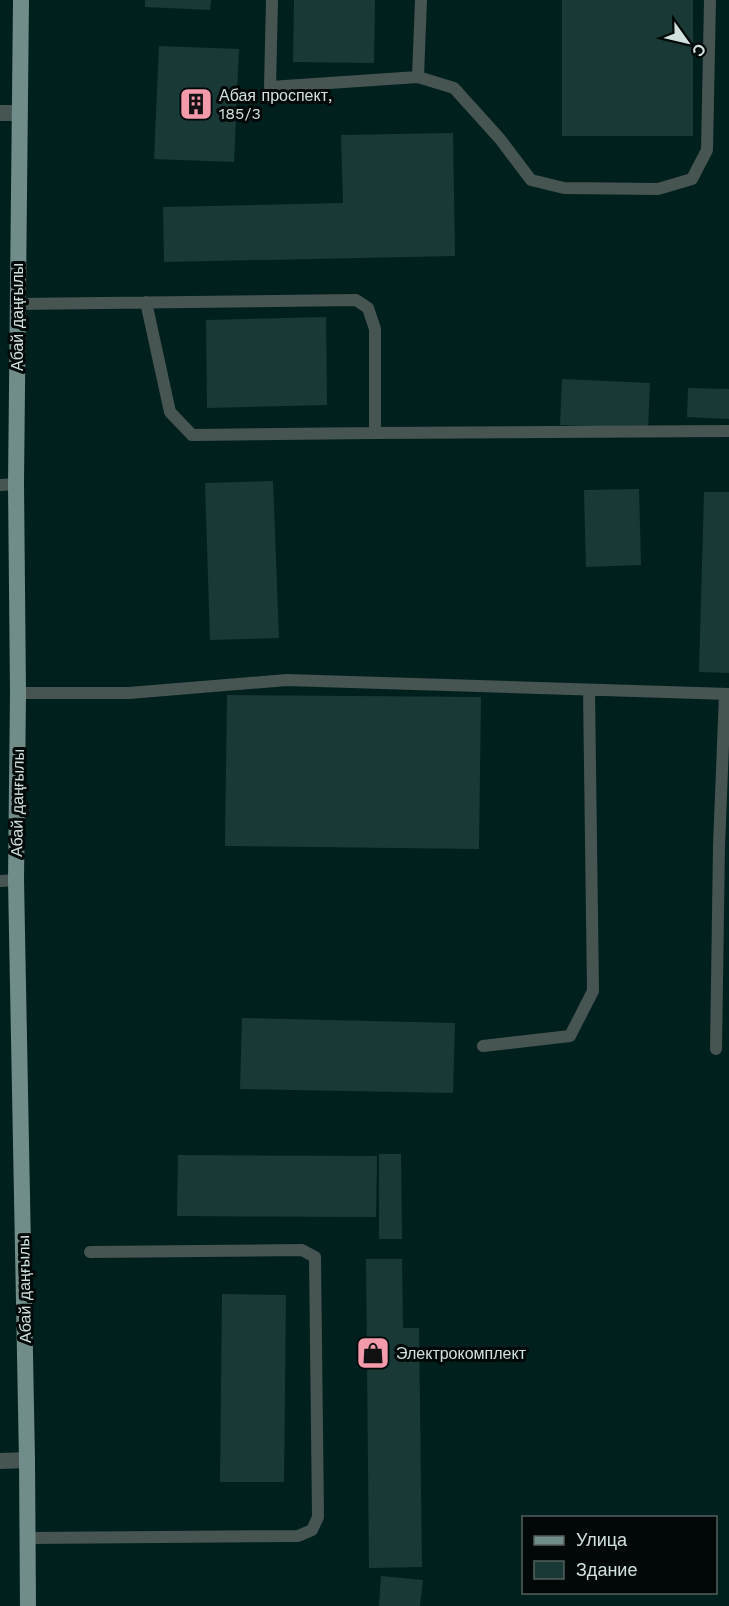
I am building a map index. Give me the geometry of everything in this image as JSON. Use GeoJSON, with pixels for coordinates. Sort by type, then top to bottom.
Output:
{"type":"FeatureCollection","features":[{"type":"Feature","properties":{"kind":"main road","name":"Абай даңғылы"},"geometry":{"type":"LineString","coordinates":[[21,0],[17,304],[8,484],[18,693],[8,881],[27,1460],[28,1606]]}},
{"type":"Feature","properties":{"kind":"street"},"geometry":{"type":"LineString","coordinates":[[0,113],[19,113]]}},
{"type":"Feature","properties":{"kind":"street"},"geometry":{"type":"LineString","coordinates":[[0,1461],[27,1460]]}},
{"type":"Feature","properties":{"kind":"lane"},"geometry":{"type":"LineString","coordinates":[[272,0],[270,87],[418,77],[454,88],[500,140],[531,180],[564,188],[658,189],[692,179],[707,150],[710,0]]}},
{"type":"Feature","properties":{"kind":"lane"},"geometry":{"type":"LineString","coordinates":[[418,77],[421,0]]}},
{"type":"Feature","properties":{"kind":"lane"},"geometry":{"type":"LineString","coordinates":[[17,304],[356,300],[368,308],[375,329],[375,433]]}},
{"type":"Feature","properties":{"kind":"lane"},"geometry":{"type":"LineString","coordinates":[[146,302],[170,412],[192,435],[729,431]]}},
{"type":"Feature","properties":{"kind":"lane"},"geometry":{"type":"LineString","coordinates":[[18,693],[129,693],[287,680],[727,694],[719,846],[716,1049]]}},
{"type":"Feature","properties":{"kind":"lane"},"geometry":{"type":"LineString","coordinates":[[483,1046],[570,1036],[593,991],[589,690]]}},
{"type":"Feature","properties":{"kind":"lane"},"geometry":{"type":"LineString","coordinates":[[28,1538],[298,1536],[312,1530],[318,1517],[315,1257],[302,1250],[90,1252]]}},
{"type":"Feature","properties":{"kind":"building"},"geometry":{"type":"Polygon","coordinates":[[[145,0],[211,0],[210,10],[145,7],[145,0]]]}},
{"type":"Feature","properties":{"kind":"building"},"geometry":{"type":"Polygon","coordinates":[[[294,0],[375,0],[374,63],[293,62],[294,0]]]}},
{"type":"Feature","properties":{"kind":"building"},"geometry":{"type":"Polygon","coordinates":[[[562,0],[693,0],[693,136],[562,136],[562,0]]]}},
{"type":"Feature","properties":{"kind":"building","name":"Абая проспект, 185/3"},"geometry":{"type":"Polygon","coordinates":[[[159,46],[239,49],[234,162],[154,159],[159,46]]]}},
{"type":"Feature","properties":{"kind":"building"},"geometry":{"type":"Polygon","coordinates":[[[453,133],[455,256],[164,262],[163,207],[343,203],[341,135],[453,133]]]}},
{"type":"Feature","properties":{"kind":"building"},"geometry":{"type":"Polygon","coordinates":[[[326,317],[327,405],[207,408],[206,320],[326,317]]]}},
{"type":"Feature","properties":{"kind":"building"},"geometry":{"type":"Polygon","coordinates":[[[562,379],[650,383],[648,428],[560,425],[562,379]]]}},
{"type":"Feature","properties":{"kind":"building"},"geometry":{"type":"Polygon","coordinates":[[[688,388],[729,389],[729,419],[687,417],[688,388]]]}},
{"type":"Feature","properties":{"kind":"building"},"geometry":{"type":"Polygon","coordinates":[[[273,481],[279,638],[210,640],[205,483],[273,481]]]}},
{"type":"Feature","properties":{"kind":"building"},"geometry":{"type":"Polygon","coordinates":[[[639,489],[641,565],[586,567],[584,490],[639,489]]]}},
{"type":"Feature","properties":{"kind":"building"},"geometry":{"type":"Polygon","coordinates":[[[704,492],[729,492],[729,673],[699,672],[704,492]]]}},
{"type":"Feature","properties":{"kind":"building"},"geometry":{"type":"Polygon","coordinates":[[[227,695],[481,697],[479,849],[225,846],[227,695]]]}},
{"type":"Feature","properties":{"kind":"building"},"geometry":{"type":"Polygon","coordinates":[[[242,1018],[455,1023],[453,1093],[240,1089],[242,1018]]]}},
{"type":"Feature","properties":{"kind":"building"},"geometry":{"type":"Polygon","coordinates":[[[379,1154],[401,1154],[402,1239],[379,1239],[379,1154]]]}},
{"type":"Feature","properties":{"kind":"building"},"geometry":{"type":"Polygon","coordinates":[[[178,1155],[377,1156],[376,1217],[177,1216],[178,1155]]]}},
{"type":"Feature","properties":{"kind":"building"},"geometry":{"type":"Polygon","coordinates":[[[366,1259],[402,1259],[403,1328],[419,1328],[422,1567],[369,1568],[366,1259]]]}},
{"type":"Feature","properties":{"kind":"building"},"geometry":{"type":"Polygon","coordinates":[[[222,1294],[286,1295],[284,1482],[220,1482],[222,1294]]]}},
{"type":"Feature","properties":{"kind":"building"},"geometry":{"type":"Polygon","coordinates":[[[381,1576],[423,1580],[420,1606],[379,1606],[381,1576]]]}},
{"type":"Feature","properties":{"kind":"place","name":"Абая проспект, 185/3"},"geometry":{"type":"Point","coordinates":[196,104]}},
{"type":"Feature","properties":{"kind":"place","name":"Электрокомплект"},"geometry":{"type":"Point","coordinates":[373,1353]}}]}
